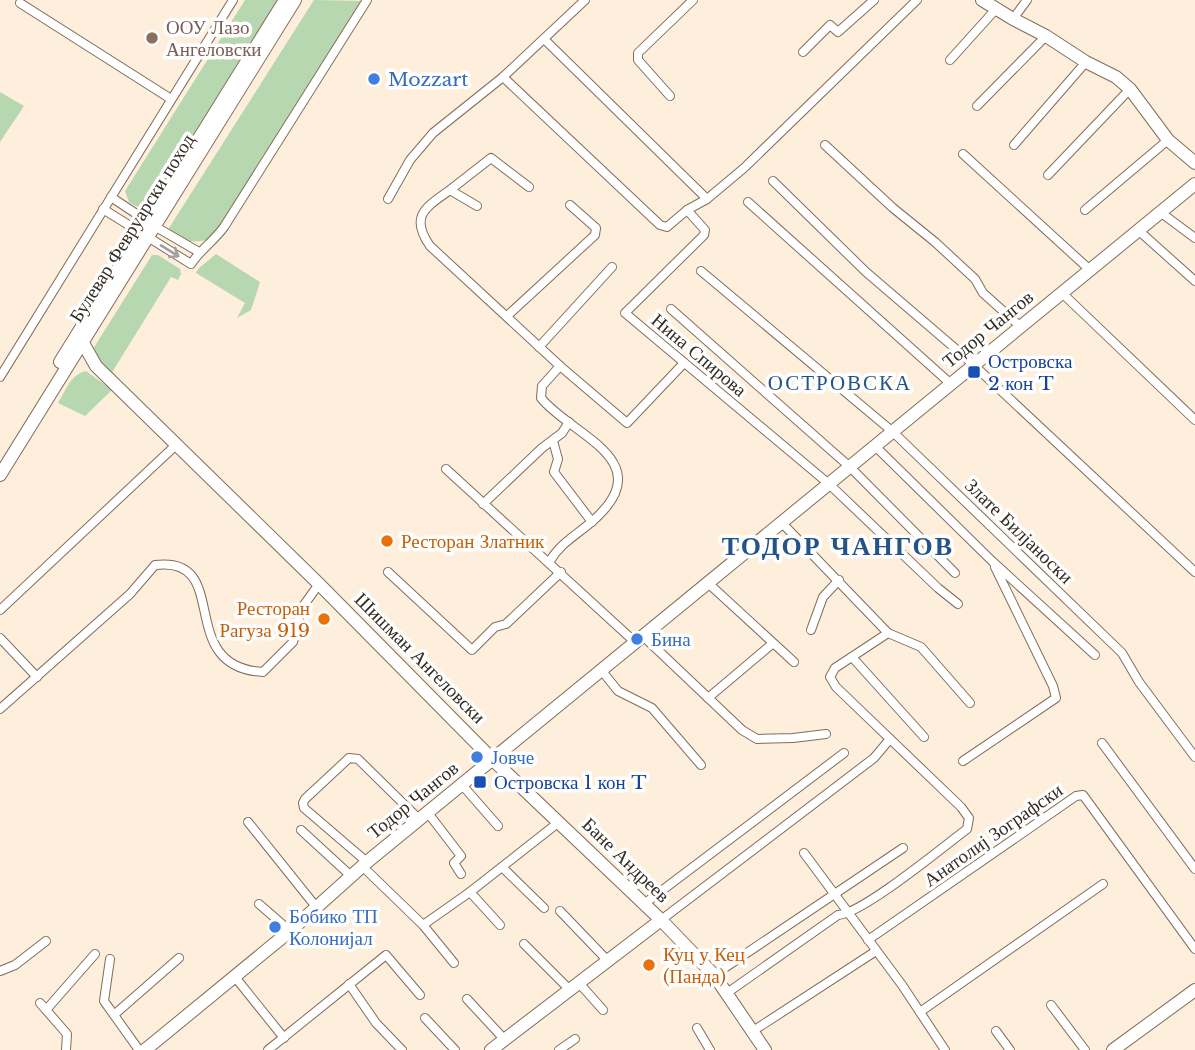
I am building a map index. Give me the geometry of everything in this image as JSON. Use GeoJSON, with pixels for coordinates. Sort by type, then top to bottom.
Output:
{"type":"FeatureCollection","features":[{"type":"Feature","properties":{"kind":"street"},"geometry":{"type":"LineString","coordinates":[[0,377],[233,0]]}},
{"type":"Feature","properties":{"kind":"street","name":"Булевар Февруарски поход"},"geometry":{"type":"LineString","coordinates":[[0,475],[83,343],[285,0]]}},
{"type":"Feature","properties":{"kind":"street","name":"Булевар Февруарски поход"},"geometry":{"type":"LineString","coordinates":[[0,457],[295,0]]}},
{"type":"Feature","properties":{"kind":"street"},"geometry":{"type":"LineString","coordinates":[[111,197],[191,264],[231,217],[367,0]]}},
{"type":"Feature","properties":{"kind":"street"},"geometry":{"type":"LineString","coordinates":[[388,199],[410,160],[433,133],[503,77],[585,0]]}},
{"type":"Feature","properties":{"kind":"street"},"geometry":{"type":"LineString","coordinates":[[670,96],[638,60],[638,53],[693,0]]}},
{"type":"Feature","properties":{"kind":"street"},"geometry":{"type":"LineString","coordinates":[[803,52],[830,25],[838,32],[874,0]]}},
{"type":"Feature","properties":{"kind":"street"},"geometry":{"type":"LineString","coordinates":[[503,77],[660,225],[667,227],[687,210],[707,199],[744,168],[917,0]]}},
{"type":"Feature","properties":{"kind":"street"},"geometry":{"type":"LineString","coordinates":[[982,0],[1116,77],[1130,89],[1168,140],[1195,163]]}},
{"type":"Feature","properties":{"kind":"street"},"geometry":{"type":"LineString","coordinates":[[1013,19],[1027,0]]}},
{"type":"Feature","properties":{"kind":"street"},"geometry":{"type":"LineString","coordinates":[[20,4],[171,99]]}},
{"type":"Feature","properties":{"kind":"street"},"geometry":{"type":"LineString","coordinates":[[950,60],[996,9]]}},
{"type":"Feature","properties":{"kind":"street"},"geometry":{"type":"LineString","coordinates":[[977,106],[1046,36]]}},
{"type":"Feature","properties":{"kind":"street"},"geometry":{"type":"LineString","coordinates":[[544,39],[707,199]]}},
{"type":"Feature","properties":{"kind":"street"},"geometry":{"type":"LineString","coordinates":[[1014,145],[1086,62]]}},
{"type":"Feature","properties":{"kind":"street"},"geometry":{"type":"LineString","coordinates":[[1048,175],[1130,89]]}},
{"type":"Feature","properties":{"kind":"street"},"geometry":{"type":"LineString","coordinates":[[1084,210],[1168,140]]}},
{"type":"Feature","properties":{"kind":"street"},"geometry":{"type":"LineString","coordinates":[[825,145],[975,279],[983,293],[1021,327]]}},
{"type":"Feature","properties":{"kind":"street"},"geometry":{"type":"LineString","coordinates":[[963,154],[1090,270]]}},
{"type":"Feature","properties":{"kind":"street"},"geometry":{"type":"LineString","coordinates":[[528,187],[491,158],[430,205],[423,213],[419,225],[421,233],[430,246],[539,347],[627,423],[684,363]]}},
{"type":"Feature","properties":{"kind":"street"},"geometry":{"type":"LineString","coordinates":[[774,181],[866,271],[974,365],[1195,572]]}},
{"type":"Feature","properties":{"kind":"street","name":"Тодор Чангов"},"geometry":{"type":"LineString","coordinates":[[145,1050],[290,931],[364,864],[463,786],[1195,184]]}},
{"type":"Feature","properties":{"kind":"street"},"geometry":{"type":"LineString","coordinates":[[450,190],[477,206]]}},
{"type":"Feature","properties":{"kind":"street"},"geometry":{"type":"LineString","coordinates":[[748,202],[951,384]]}},
{"type":"Feature","properties":{"kind":"street"},"geometry":{"type":"LineString","coordinates":[[507,316],[595,235],[596,228],[570,205]]}},
{"type":"Feature","properties":{"kind":"street"},"geometry":{"type":"LineString","coordinates":[[103,209],[199,252]]}},
{"type":"Feature","properties":{"kind":"street","name":"Нина Спирова"},"geometry":{"type":"LineString","coordinates":[[687,210],[705,230],[704,235],[625,313],[829,484],[958,604]]}},
{"type":"Feature","properties":{"kind":"street"},"geometry":{"type":"LineString","coordinates":[[1160,212],[1195,238]]}},
{"type":"Feature","properties":{"kind":"street"},"geometry":{"type":"LineString","coordinates":[[1138,230],[1195,281]]}},
{"type":"Feature","properties":{"kind":"street"},"geometry":{"type":"LineString","coordinates":[[539,347],[612,267]]}},
{"type":"Feature","properties":{"kind":"street","name":"Злате Билјаноски"},"geometry":{"type":"LineString","coordinates":[[701,271],[893,432],[1122,653],[1139,682],[1195,757]]}},
{"type":"Feature","properties":{"kind":"street"},"geometry":{"type":"LineString","coordinates":[[1062,293],[1195,420]]}},
{"type":"Feature","properties":{"kind":"street"},"geometry":{"type":"LineString","coordinates":[[671,309],[850,467],[955,573]]}},
{"type":"Feature","properties":{"kind":"street","name":"Шишман Ангеловски"},"geometry":{"type":"LineString","coordinates":[[83,343],[96,366],[319,584],[493,760]]}},
{"type":"Feature","properties":{"kind":"street"},"geometry":{"type":"LineString","coordinates":[[69,365],[96,366]]}},
{"type":"Feature","properties":{"kind":"street"},"geometry":{"type":"LineString","coordinates":[[550,561],[560,545],[582,532],[612,500],[620,477],[612,459],[542,401],[542,386],[560,366]]}},
{"type":"Feature","properties":{"kind":"street"},"geometry":{"type":"LineString","coordinates":[[483,504],[542,448],[562,433],[569,422]]}},
{"type":"Feature","properties":{"kind":"street"},"geometry":{"type":"LineString","coordinates":[[553,441],[558,459],[554,472],[592,522]]}},
{"type":"Feature","properties":{"kind":"street"},"geometry":{"type":"LineString","coordinates":[[0,610],[176,445]]}},
{"type":"Feature","properties":{"kind":"street"},"geometry":{"type":"LineString","coordinates":[[875,446],[992,561],[1094,655]]}},
{"type":"Feature","properties":{"kind":"street"},"geometry":{"type":"LineString","coordinates":[[446,469],[742,730],[757,739],[826,734]]}},
{"type":"Feature","properties":{"kind":"street"},"geometry":{"type":"LineString","coordinates":[[782,523],[888,633],[921,648],[970,703]]}},
{"type":"Feature","properties":{"kind":"street"},"geometry":{"type":"LineString","coordinates":[[963,761],[1056,698],[1053,686],[992,561]]}},
{"type":"Feature","properties":{"kind":"street"},"geometry":{"type":"LineString","coordinates":[[0,709],[131,594],[155,565],[170,563],[190,572],[199,586],[205,619],[215,647],[238,668],[249,671],[263,672],[288,649],[296,632],[301,609],[319,584]]}},
{"type":"Feature","properties":{"kind":"street"},"geometry":{"type":"LineString","coordinates":[[388,572],[472,650],[495,627],[506,624],[561,572]]}},
{"type":"Feature","properties":{"kind":"street"},"geometry":{"type":"LineString","coordinates":[[811,630],[823,597],[839,580]]}},
{"type":"Feature","properties":{"kind":"street"},"geometry":{"type":"LineString","coordinates":[[708,583],[794,662]]}},
{"type":"Feature","properties":{"kind":"street"},"geometry":{"type":"LineString","coordinates":[[727,993],[838,915],[848,915],[876,897],[967,829],[969,818],[961,807],[836,687],[830,677],[835,668],[888,633]]}},
{"type":"Feature","properties":{"kind":"street"},"geometry":{"type":"LineString","coordinates":[[0,638],[37,677]]}},
{"type":"Feature","properties":{"kind":"street"},"geometry":{"type":"LineString","coordinates":[[708,698],[772,644]]}},
{"type":"Feature","properties":{"kind":"street"},"geometry":{"type":"LineString","coordinates":[[852,657],[924,737]]}},
{"type":"Feature","properties":{"kind":"street"},"geometry":{"type":"LineString","coordinates":[[602,671],[618,691],[652,708],[701,765]]}},
{"type":"Feature","properties":{"kind":"street"},"geometry":{"type":"LineString","coordinates":[[491,1050],[874,758],[890,739]]}},
{"type":"Feature","properties":{"kind":"street"},"geometry":{"type":"LineString","coordinates":[[1102,743],[1195,869]]}},
{"type":"Feature","properties":{"kind":"street"},"geometry":{"type":"LineString","coordinates":[[644,904],[844,753]]}},
{"type":"Feature","properties":{"kind":"street"},"geometry":{"type":"LineString","coordinates":[[454,963],[423,925],[364,864],[304,808],[303,803],[349,758],[354,757],[424,817],[461,856],[454,863],[461,874]]}},
{"type":"Feature","properties":{"kind":"street","name":"Бане Андреев"},"geometry":{"type":"LineString","coordinates":[[493,760],[662,920],[714,975],[765,1050]]}},
{"type":"Feature","properties":{"kind":"street"},"geometry":{"type":"LineString","coordinates":[[463,786],[498,826]]}},
{"type":"Feature","properties":{"kind":"street","name":"Анатолиј Зографски"},"geometry":{"type":"LineString","coordinates":[[868,940],[1076,796],[1083,795],[1195,949]]}},
{"type":"Feature","properties":{"kind":"street"},"geometry":{"type":"LineString","coordinates":[[248,822],[317,908]]}},
{"type":"Feature","properties":{"kind":"street"},"geometry":{"type":"LineString","coordinates":[[423,925],[559,822]]}},
{"type":"Feature","properties":{"kind":"street"},"geometry":{"type":"LineString","coordinates":[[301,830],[351,876]]}},
{"type":"Feature","properties":{"kind":"street"},"geometry":{"type":"LineString","coordinates":[[714,975],[903,848]]}},
{"type":"Feature","properties":{"kind":"street"},"geometry":{"type":"LineString","coordinates":[[804,853],[945,1050]]}},
{"type":"Feature","properties":{"kind":"street"},"geometry":{"type":"LineString","coordinates":[[502,867],[544,908]]}},
{"type":"Feature","properties":{"kind":"street"},"geometry":{"type":"LineString","coordinates":[[920,1012],[1103,884]]}},
{"type":"Feature","properties":{"kind":"street"},"geometry":{"type":"LineString","coordinates":[[470,892],[500,925]]}},
{"type":"Feature","properties":{"kind":"street"},"geometry":{"type":"LineString","coordinates":[[259,904],[290,931]]}},
{"type":"Feature","properties":{"kind":"street"},"geometry":{"type":"LineString","coordinates":[[560,911],[608,961]]}},
{"type":"Feature","properties":{"kind":"street"},"geometry":{"type":"LineString","coordinates":[[0,971],[15,965],[46,941]]}},
{"type":"Feature","properties":{"kind":"street"},"geometry":{"type":"LineString","coordinates":[[524,944],[603,1010]]}},
{"type":"Feature","properties":{"kind":"street"},"geometry":{"type":"LineString","coordinates":[[753,1031],[876,951]]}},
{"type":"Feature","properties":{"kind":"street"},"geometry":{"type":"LineString","coordinates":[[66,1050],[68,1030],[43,1007],[95,954]]}},
{"type":"Feature","properties":{"kind":"street"},"geometry":{"type":"LineString","coordinates":[[268,1050],[386,955],[420,995]]}},
{"type":"Feature","properties":{"kind":"street"},"geometry":{"type":"LineString","coordinates":[[115,1014],[179,958]]}},
{"type":"Feature","properties":{"kind":"street"},"geometry":{"type":"LineString","coordinates":[[110,959],[104,1002],[139,1050]]}},
{"type":"Feature","properties":{"kind":"street"},"geometry":{"type":"LineString","coordinates":[[235,977],[284,1038]]}},
{"type":"Feature","properties":{"kind":"street"},"geometry":{"type":"LineString","coordinates":[[349,984],[376,1023],[402,1050]]}},
{"type":"Feature","properties":{"kind":"street"},"geometry":{"type":"LineString","coordinates":[[1113,1050],[1195,990]]}},
{"type":"Feature","properties":{"kind":"street"},"geometry":{"type":"LineString","coordinates":[[467,999],[505,1040]]}},
{"type":"Feature","properties":{"kind":"street"},"geometry":{"type":"LineString","coordinates":[[1051,1005],[1084,1050]]}},
{"type":"Feature","properties":{"kind":"street"},"geometry":{"type":"LineString","coordinates":[[425,1018],[455,1050]]}},
{"type":"Feature","properties":{"kind":"street"},"geometry":{"type":"LineString","coordinates":[[697,1028],[710,1050]]}},
{"type":"Feature","properties":{"kind":"street"},"geometry":{"type":"LineString","coordinates":[[996,1031],[1010,1050]]}},
{"type":"Feature","properties":{"kind":"street"},"geometry":{"type":"LineString","coordinates":[[280,1050],[284,1038]]}},
{"type":"Feature","properties":{"kind":"street"},"geometry":{"type":"LineString","coordinates":[[559,1050],[575,1039]]}},
{"type":"Feature","properties":{"kind":"green space"},"geometry":{"type":"Polygon","coordinates":[[[245,0],[279,0],[151,205],[142,208],[129,202],[125,191],[245,0]]]}},
{"type":"Feature","properties":{"kind":"green space"},"geometry":{"type":"Polygon","coordinates":[[[314,0],[366,1],[212,238],[195,241],[177,237],[169,228],[314,0]]]}},
{"type":"Feature","properties":{"kind":"green space"},"geometry":{"type":"Polygon","coordinates":[[[0,92],[24,106],[0,142],[0,92]]]}},
{"type":"Feature","properties":{"kind":"green space"},"geometry":{"type":"Polygon","coordinates":[[[216,254],[260,282],[251,310],[237,318],[245,303],[196,273],[216,254]]]}},
{"type":"Feature","properties":{"kind":"green space"},"geometry":{"type":"Polygon","coordinates":[[[152,255],[158,255],[180,269],[181,274],[178,280],[171,277],[111,374],[101,365],[93,349],[152,255]]]}},
{"type":"Feature","properties":{"kind":"green space"},"geometry":{"type":"Polygon","coordinates":[[[86,371],[112,390],[85,416],[58,403],[76,375],[86,371]]]}},
{"type":"Feature","properties":{"kind":"place","name":"ООУ Лазо Ангеловски"},"geometry":{"type":"Point","coordinates":[152,38]}},
{"type":"Feature","properties":{"kind":"place","name":"Mozzart"},"geometry":{"type":"Point","coordinates":[374,79]}},
{"type":"Feature","properties":{"kind":"place","name":"Островска 2 кон T"},"geometry":{"type":"Point","coordinates":[974,372]}},
{"type":"Feature","properties":{"kind":"place","name":"Ресторан Златник"},"geometry":{"type":"Point","coordinates":[387,541]}},
{"type":"Feature","properties":{"kind":"place","name":"Ресторан Рагуза 919"},"geometry":{"type":"Point","coordinates":[324,619]}},
{"type":"Feature","properties":{"kind":"place","name":"Бина"},"geometry":{"type":"Point","coordinates":[637,639]}},
{"type":"Feature","properties":{"kind":"place","name":"Јовче"},"geometry":{"type":"Point","coordinates":[477,757]}},
{"type":"Feature","properties":{"kind":"place","name":"Островска 1 кон T"},"geometry":{"type":"Point","coordinates":[480,782]}},
{"type":"Feature","properties":{"kind":"place","name":"Бобико ТП Колонијал"},"geometry":{"type":"Point","coordinates":[275,927]}},
{"type":"Feature","properties":{"kind":"place","name":"Куц у Кец (Панда)"},"geometry":{"type":"Point","coordinates":[649,965]}},
{"type":"Feature","properties":{"kind":"district","name":"ОСТРОВСКА"},"geometry":{"type":"Point","coordinates":[840,383]}},
{"type":"Feature","properties":{"kind":"district","name":"ТОДОР ЧАНГОВ"},"geometry":{"type":"Point","coordinates":[838,546]}}]}
